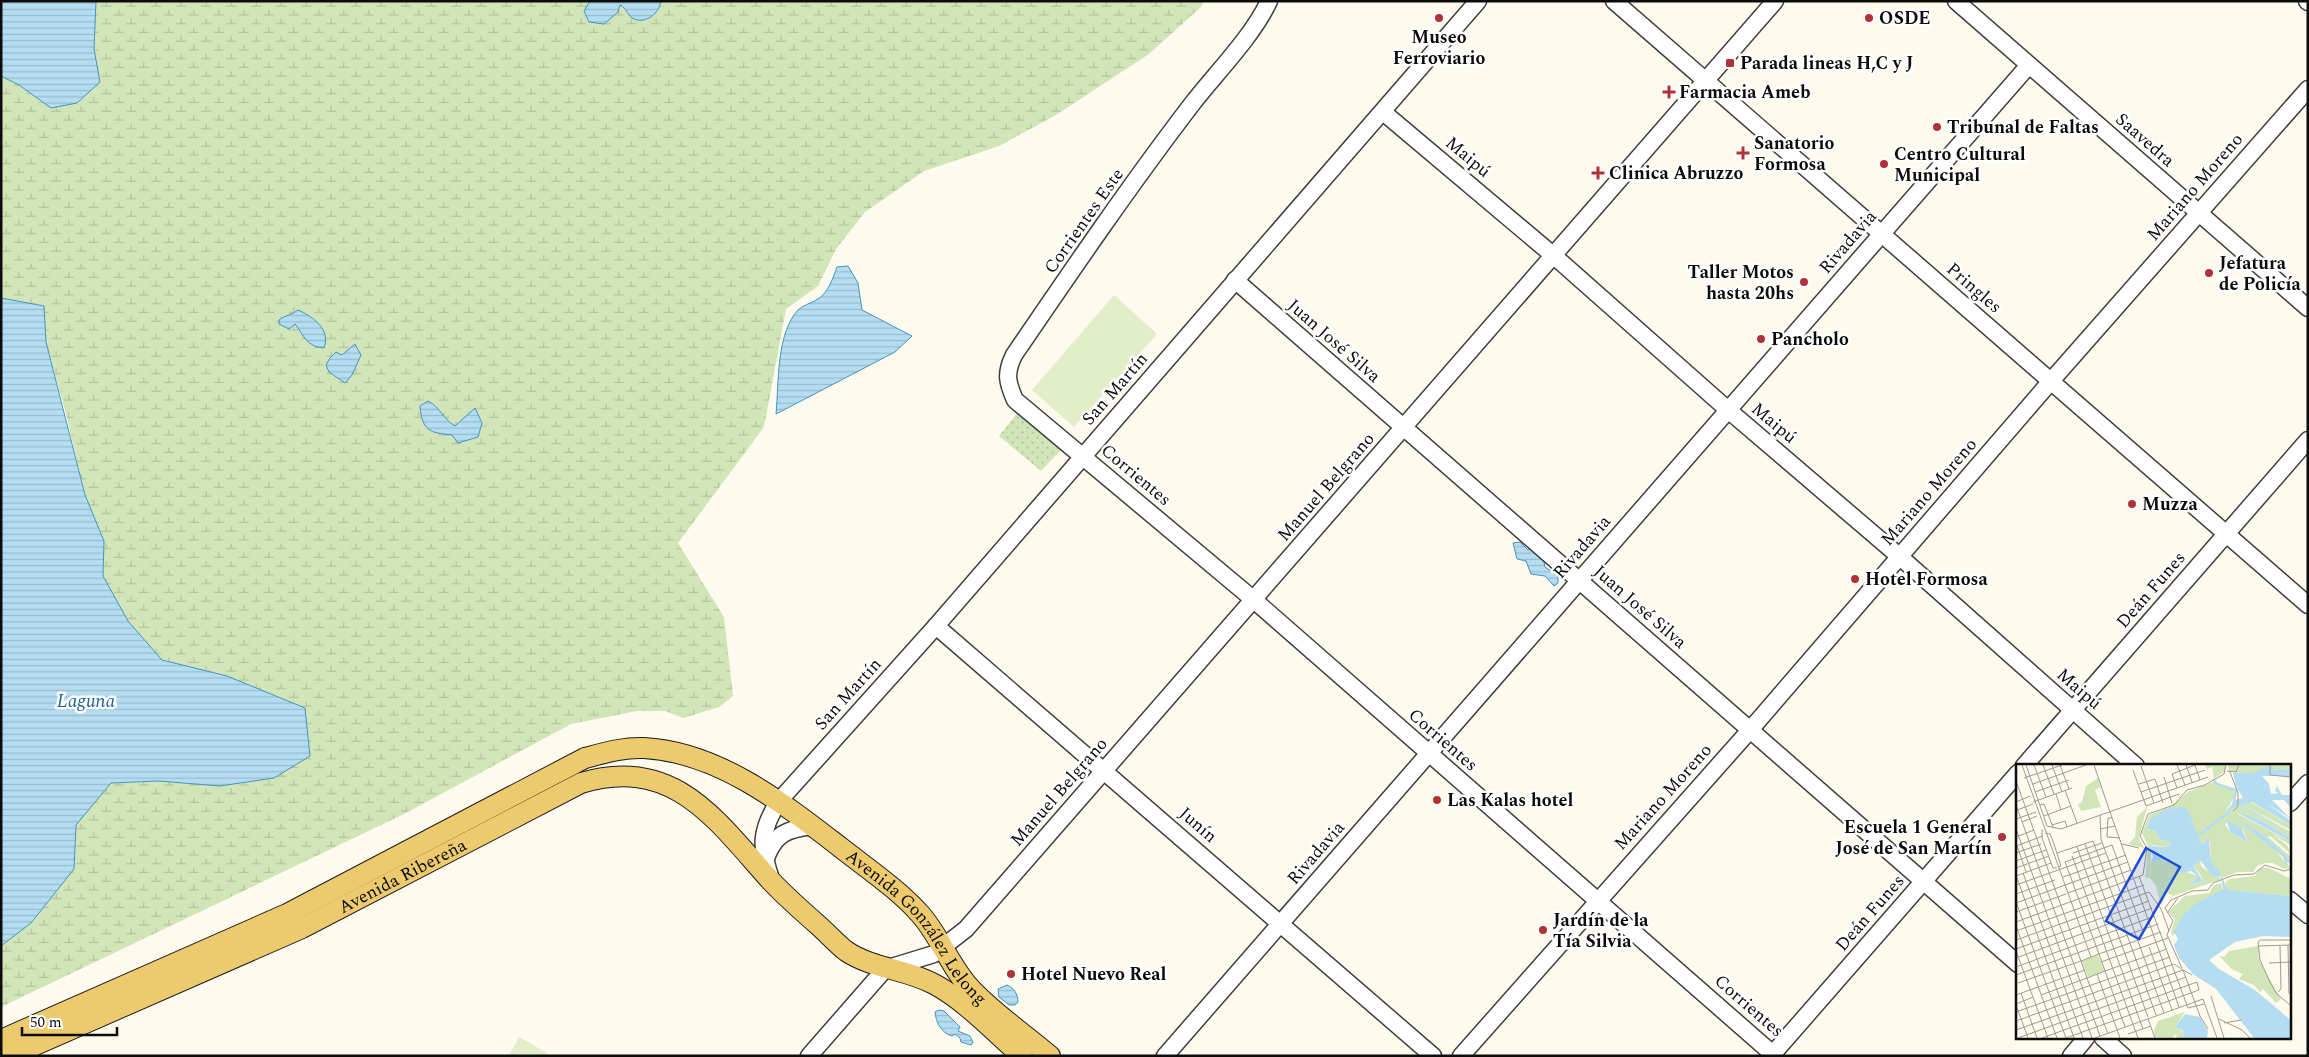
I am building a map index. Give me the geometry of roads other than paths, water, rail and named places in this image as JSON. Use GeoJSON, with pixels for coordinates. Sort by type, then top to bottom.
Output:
{"type":"FeatureCollection","features":[{"type":"Feature","properties":{"kind":"main road","name":"Avenida Ribereña"},"geometry":{"type":"LineString","coordinates":[[1,1040],[287,914],[585,758],[611,751],[643,748],[676,752],[704,762],[779,801]]}},
{"type":"Feature","properties":{"kind":"main road","name":"Avenida Ribereña"},"geometry":{"type":"LineString","coordinates":[[10,1056],[280,938],[556,795],[581,783],[601,777],[623,776],[649,779],[691,799],[719,821],[772,882]]}},
{"type":"Feature","properties":{"kind":"main road","name":"Avenida González Lelong"},"geometry":{"type":"LineString","coordinates":[[779,801],[905,898],[922,916],[944,948],[971,990],[976,1005],[1022,1056]]}},
{"type":"Feature","properties":{"kind":"main road","name":"Avenida González Lelong"},"geometry":{"type":"LineString","coordinates":[[772,882],[845,950],[885,969],[914,976],[934,984],[976,1005],[1050,1056]]}},
{"type":"Feature","properties":{"kind":"street","name":"Corrientes Este"},"geometry":{"type":"LineString","coordinates":[[1083,456],[1015,400],[1007,382],[1007,368],[1078,262],[1192,105],[1249,33],[1269,1]]}},
{"type":"Feature","properties":{"kind":"street","name":"San Martín"},"geometry":{"type":"LineString","coordinates":[[772,882],[765,861],[762,843],[765,828],[779,801],[936,626],[1478,1]]}},
{"type":"Feature","properties":{"kind":"street","name":"Pringles"},"geometry":{"type":"LineString","coordinates":[[1614,1],[1707,80],[1880,235],[2308,605]]}},
{"type":"Feature","properties":{"kind":"street","name":"Manuel Belgrano"},"geometry":{"type":"LineString","coordinates":[[885,969],[934,954],[966,929],[1775,1]]}},
{"type":"Feature","properties":{"kind":"street","name":"Saavedra"},"geometry":{"type":"LineString","coordinates":[[1956,1],[2308,308]]}},
{"type":"Feature","properties":{"kind":"street","name":"Rivadavia"},"geometry":{"type":"LineString","coordinates":[[1165,1056],[1580,581],[1727,409],[2029,65]]}},
{"type":"Feature","properties":{"kind":"street","name":"Mariano Moreno"},"geometry":{"type":"LineString","coordinates":[[1461,1056],[1598,899],[1750,730],[2051,381],[2308,89]]}},
{"type":"Feature","properties":{"kind":"street","name":"Maipú"},"geometry":{"type":"LineString","coordinates":[[1383,112],[1554,256],[1727,409],[1899,556],[2134,764]]}},
{"type":"Feature","properties":{"kind":"street","name":"Juan José Silva"},"geometry":{"type":"LineString","coordinates":[[1235,280],[2016,962]]}},
{"type":"Feature","properties":{"kind":"street","name":"Deán Funes"},"geometry":{"type":"LineString","coordinates":[[2026,764],[2308,440]]}},
{"type":"Feature","properties":{"kind":"street","name":"Corrientes"},"geometry":{"type":"LineString","coordinates":[[1083,456],[1254,600],[1428,754],[1598,899],[1773,1055]]}},
{"type":"Feature","properties":{"kind":"street","name":"Junín"},"geometry":{"type":"LineString","coordinates":[[936,626],[1105,770],[1433,1056]]}},
{"type":"Feature","properties":{"kind":"street","name":"Deán Funes"},"geometry":{"type":"LineString","coordinates":[[1773,1055],[2016,775]]}},
{"type":"Feature","properties":{"kind":"street"},"geometry":{"type":"LineString","coordinates":[[2292,801],[2308,783]]}},
{"type":"Feature","properties":{"kind":"street"},"geometry":{"type":"LineString","coordinates":[[765,861],[769,849],[784,832],[795,828],[813,826]]}},
{"type":"Feature","properties":{"kind":"street"},"geometry":{"type":"LineString","coordinates":[[2292,902],[2308,915]]}},
{"type":"Feature","properties":{"kind":"street"},"geometry":{"type":"LineString","coordinates":[[809,1056],[885,969]]}},
{"type":"Feature","properties":{"kind":"street"},"geometry":{"type":"LineString","coordinates":[[2071,1056],[2084,1040]]}},
{"type":"Feature","properties":{"kind":"street"},"geometry":{"type":"LineString","coordinates":[[2105,1040],[2123,1056]]}},
{"type":"Feature","properties":{"kind":"water"},"geometry":{"type":"Polygon","coordinates":[[[1,1],[96,1],[94,49],[100,82],[77,103],[51,108],[19,85],[1,76],[1,1]]]}},
{"type":"Feature","properties":{"kind":"water"},"geometry":{"type":"Polygon","coordinates":[[[590,1],[661,1],[658,10],[648,19],[639,20],[632,18],[620,5],[618,12],[604,24],[589,22],[584,11],[590,1]]]}},
{"type":"Feature","properties":{"kind":"water"},"geometry":{"type":"Polygon","coordinates":[[[848,266],[858,283],[862,310],[912,336],[895,352],[776,414],[782,345],[791,320],[800,308],[818,299],[825,293],[837,267],[848,266]]]}},
{"type":"Feature","properties":{"kind":"water","name":"Laguna"},"geometry":{"type":"Polygon","coordinates":[[[1,298],[44,306],[46,342],[85,495],[104,541],[103,576],[128,621],[162,660],[227,676],[305,708],[310,756],[274,778],[220,786],[158,781],[111,783],[76,825],[74,869],[31,923],[1,946],[1,298]]]}},
{"type":"Feature","properties":{"kind":"water"},"geometry":{"type":"Polygon","coordinates":[[[298,310],[315,320],[323,329],[326,341],[324,348],[310,343],[295,324],[289,329],[279,324],[279,320],[298,310]]]}},
{"type":"Feature","properties":{"kind":"water"},"geometry":{"type":"Polygon","coordinates":[[[355,344],[361,355],[352,375],[345,383],[329,372],[326,365],[336,352],[342,355],[355,344]]]}},
{"type":"Feature","properties":{"kind":"water"},"geometry":{"type":"Polygon","coordinates":[[[428,401],[436,406],[447,420],[455,426],[475,408],[482,423],[478,437],[458,443],[452,435],[428,429],[423,420],[420,406],[428,401]]]}},
{"type":"Feature","properties":{"kind":"water"},"geometry":{"type":"Polygon","coordinates":[[[1520,542],[1528,550],[1533,548],[1543,557],[1545,567],[1558,576],[1558,583],[1554,586],[1545,576],[1531,574],[1526,561],[1517,559],[1513,543],[1520,542]]]}},
{"type":"Feature","properties":{"kind":"water"},"geometry":{"type":"Polygon","coordinates":[[[1007,985],[1012,988],[1018,999],[1015,1005],[1009,1005],[999,997],[998,989],[1007,985]]]}},
{"type":"Feature","properties":{"kind":"water"},"geometry":{"type":"Polygon","coordinates":[[[939,1010],[944,1011],[960,1027],[958,1031],[970,1036],[973,1042],[971,1045],[961,1042],[960,1038],[955,1034],[952,1036],[948,1035],[942,1030],[935,1012],[939,1010]]]}},
{"type":"Feature","properties":{"kind":"place","name":"Museo Ferroviario"},"geometry":{"type":"Point","coordinates":[1439,18]}},
{"type":"Feature","properties":{"kind":"place","name":"OSDE"},"geometry":{"type":"Point","coordinates":[1869,18]}},
{"type":"Feature","properties":{"kind":"place","name":"Parada lineas H,C y J"},"geometry":{"type":"Point","coordinates":[1730,63]}},
{"type":"Feature","properties":{"kind":"place","name":"Farmacia Ameb"},"geometry":{"type":"Point","coordinates":[1669,92]}},
{"type":"Feature","properties":{"kind":"place","name":"Tribunal de Faltas"},"geometry":{"type":"Point","coordinates":[1937,127]}},
{"type":"Feature","properties":{"kind":"place","name":"Sanatorio Formosa"},"geometry":{"type":"Point","coordinates":[1743,153]}},
{"type":"Feature","properties":{"kind":"place","name":"Centro Cultural Municipal"},"geometry":{"type":"Point","coordinates":[1884,164]}},
{"type":"Feature","properties":{"kind":"place","name":"Clinica Abruzzo"},"geometry":{"type":"Point","coordinates":[1598,173]}},
{"type":"Feature","properties":{"kind":"place","name":"Jefatura de Policía"},"geometry":{"type":"Point","coordinates":[2209,273]}},
{"type":"Feature","properties":{"kind":"place","name":"Taller Motos hasta 20hs"},"geometry":{"type":"Point","coordinates":[1804,282]}},
{"type":"Feature","properties":{"kind":"place","name":"Pancholo"},"geometry":{"type":"Point","coordinates":[1761,339]}},
{"type":"Feature","properties":{"kind":"place","name":"Muzza"},"geometry":{"type":"Point","coordinates":[2132,504]}},
{"type":"Feature","properties":{"kind":"place","name":"Hotel Formosa"},"geometry":{"type":"Point","coordinates":[1855,579]}},
{"type":"Feature","properties":{"kind":"place","name":"Las Kalas hotel"},"geometry":{"type":"Point","coordinates":[1437,800]}},
{"type":"Feature","properties":{"kind":"place","name":"Escuela 1 General José de San Martín"},"geometry":{"type":"Point","coordinates":[2002,837]}},
{"type":"Feature","properties":{"kind":"place","name":"Jardín de la Tía Silvia"},"geometry":{"type":"Point","coordinates":[1543,930]}},
{"type":"Feature","properties":{"kind":"place","name":"Hotel Nuevo Real"},"geometry":{"type":"Point","coordinates":[1011,974]}}]}
